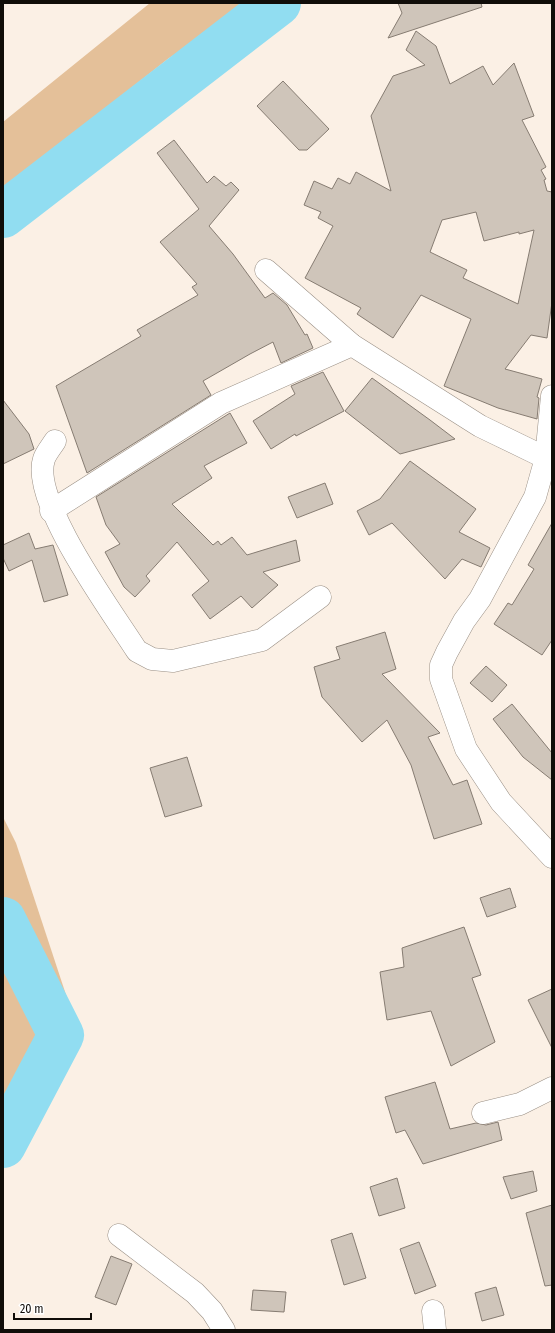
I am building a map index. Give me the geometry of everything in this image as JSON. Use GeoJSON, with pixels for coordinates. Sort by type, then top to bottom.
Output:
{"type":"FeatureCollection","features":[{"type":"Feature","properties":{"kind":"street"},"geometry":{"type":"LineString","coordinates":[[266,270],[352,345],[480,426],[546,458]]}},
{"type":"Feature","properties":{"kind":"street"},"geometry":{"type":"LineString","coordinates":[[51,511],[221,403],[352,345]]}},
{"type":"Feature","properties":{"kind":"street"},"geometry":{"type":"LineString","coordinates":[[552,396],[546,458],[535,497],[480,599],[464,622],[441,665],[441,679],[466,749],[501,802],[552,857]]}},
{"type":"Feature","properties":{"kind":"street"},"geometry":{"type":"LineString","coordinates":[[56,441],[44,459],[43,477],[51,511],[77,558],[137,651],[152,659],[173,661],[262,640],[320,597]]}},
{"type":"Feature","properties":{"kind":"street"},"geometry":{"type":"LineString","coordinates":[[483,1113],[520,1104],[552,1088]]}},
{"type":"Feature","properties":{"kind":"street"},"geometry":{"type":"LineString","coordinates":[[119,1235],[195,1293],[212,1311],[224,1330]]}},
{"type":"Feature","properties":{"kind":"shaded area"},"geometry":{"type":"Polygon","coordinates":[[[150,3],[262,3],[169,58],[130,89],[121,105],[93,122],[42,180],[3,211],[3,122],[150,3]]]}},
{"type":"Feature","properties":{"kind":"shaded area"},"geometry":{"type":"Polygon","coordinates":[[[3,817],[16,843],[71,1010],[3,1160],[3,817]]]}},
{"type":"Feature","properties":{"kind":"building"},"geometry":{"type":"Polygon","coordinates":[[[398,3],[481,3],[482,7],[388,38],[402,13],[398,3]]]}},
{"type":"Feature","properties":{"kind":"building"},"geometry":{"type":"Polygon","coordinates":[[[416,31],[436,46],[450,84],[483,66],[493,85],[514,63],[534,116],[522,120],[546,167],[541,170],[546,179],[544,180],[547,191],[552,192],[552,302],[547,338],[531,335],[505,369],[542,379],[537,397],[539,398],[537,419],[498,408],[444,386],[471,319],[421,295],[393,338],[357,314],[361,308],[305,278],[333,226],[318,218],[321,212],[304,205],[314,181],[332,189],[338,178],[350,184],[356,172],[391,191],[371,116],[393,76],[425,65],[406,50],[416,31]],[[476,212],[442,220],[430,252],[467,270],[463,278],[518,304],[534,230],[519,234],[519,232],[484,241],[476,212]]]}},
{"type":"Feature","properties":{"kind":"building"},"geometry":{"type":"Polygon","coordinates":[[[283,81],[329,129],[307,150],[299,150],[257,106],[283,81]]]}},
{"type":"Feature","properties":{"kind":"building"},"geometry":{"type":"Polygon","coordinates":[[[174,140],[207,183],[214,176],[226,186],[231,182],[239,190],[209,226],[233,254],[265,298],[273,293],[287,305],[305,335],[307,334],[313,348],[281,363],[273,342],[250,354],[203,381],[211,395],[87,473],[56,386],[141,336],[137,330],[198,295],[192,287],[197,284],[160,242],[199,209],[157,153],[174,140]]]}},
{"type":"Feature","properties":{"kind":"building"},"geometry":{"type":"Polygon","coordinates":[[[323,372],[344,411],[296,436],[295,434],[271,449],[253,421],[295,394],[291,386],[323,372]]]}},
{"type":"Feature","properties":{"kind":"building"},"geometry":{"type":"Polygon","coordinates":[[[372,378],[455,439],[400,454],[345,411],[372,378]]]}},
{"type":"Feature","properties":{"kind":"building"},"geometry":{"type":"Polygon","coordinates":[[[3,400],[29,434],[34,449],[3,464],[3,400]]]}},
{"type":"Feature","properties":{"kind":"building"},"geometry":{"type":"Polygon","coordinates":[[[230,413],[247,443],[204,466],[212,478],[172,504],[213,545],[218,541],[221,545],[232,537],[247,555],[296,540],[300,561],[263,572],[278,585],[252,608],[241,596],[210,619],[192,595],[209,581],[177,542],[146,576],[150,581],[135,597],[124,587],[105,552],[120,544],[106,525],[96,497],[230,413]]]}},
{"type":"Feature","properties":{"kind":"building"},"geometry":{"type":"Polygon","coordinates":[[[410,461],[476,509],[459,532],[490,548],[481,567],[462,559],[445,579],[392,523],[369,535],[357,511],[380,499],[410,461]]]}},
{"type":"Feature","properties":{"kind":"building"},"geometry":{"type":"Polygon","coordinates":[[[325,483],[333,504],[297,518],[288,497],[325,483]]]}},
{"type":"Feature","properties":{"kind":"building"},"geometry":{"type":"Polygon","coordinates":[[[552,523],[552,640],[542,655],[494,624],[508,603],[512,605],[534,569],[528,565],[552,523]]]}},
{"type":"Feature","properties":{"kind":"building"},"geometry":{"type":"Polygon","coordinates":[[[29,533],[35,549],[53,545],[68,595],[44,602],[32,560],[9,571],[3,558],[3,545],[29,533]]]}},
{"type":"Feature","properties":{"kind":"building"},"geometry":{"type":"Polygon","coordinates":[[[385,632],[396,669],[382,674],[440,733],[428,737],[453,785],[467,780],[482,824],[434,839],[411,765],[387,720],[362,742],[322,697],[314,667],[340,659],[336,647],[385,632]]]}},
{"type":"Feature","properties":{"kind":"building"},"geometry":{"type":"Polygon","coordinates":[[[486,666],[507,685],[492,702],[470,683],[486,666]]]}},
{"type":"Feature","properties":{"kind":"building"},"geometry":{"type":"Polygon","coordinates":[[[512,704],[552,753],[552,780],[523,757],[493,719],[512,704]]]}},
{"type":"Feature","properties":{"kind":"building"},"geometry":{"type":"Polygon","coordinates":[[[187,757],[202,806],[165,817],[150,768],[187,757]]]}},
{"type":"Feature","properties":{"kind":"building"},"geometry":{"type":"Polygon","coordinates":[[[510,888],[516,907],[487,917],[480,898],[510,888]]]}},
{"type":"Feature","properties":{"kind":"building"},"geometry":{"type":"Polygon","coordinates":[[[464,927],[481,975],[472,978],[495,1042],[451,1066],[431,1011],[387,1020],[380,972],[404,967],[402,948],[464,927]]]}},
{"type":"Feature","properties":{"kind":"building"},"geometry":{"type":"Polygon","coordinates":[[[552,989],[552,1048],[528,1000],[552,989]]]}},
{"type":"Feature","properties":{"kind":"building"},"geometry":{"type":"Polygon","coordinates":[[[435,1082],[450,1129],[476,1123],[486,1125],[498,1122],[502,1140],[423,1164],[405,1130],[396,1133],[385,1097],[435,1082]]]}},
{"type":"Feature","properties":{"kind":"building"},"geometry":{"type":"Polygon","coordinates":[[[533,1171],[537,1191],[511,1199],[503,1177],[533,1171]]]}},
{"type":"Feature","properties":{"kind":"building"},"geometry":{"type":"Polygon","coordinates":[[[397,1178],[405,1208],[379,1216],[370,1187],[397,1178]]]}},
{"type":"Feature","properties":{"kind":"building"},"geometry":{"type":"Polygon","coordinates":[[[552,1205],[552,1285],[545,1286],[526,1213],[552,1205]]]}},
{"type":"Feature","properties":{"kind":"building"},"geometry":{"type":"Polygon","coordinates":[[[352,1233],[366,1278],[344,1285],[331,1240],[352,1233]]]}},
{"type":"Feature","properties":{"kind":"building"},"geometry":{"type":"Polygon","coordinates":[[[419,1242],[436,1286],[415,1294],[400,1249],[419,1242]]]}},
{"type":"Feature","properties":{"kind":"building"},"geometry":{"type":"Polygon","coordinates":[[[111,1256],[132,1264],[116,1305],[95,1297],[111,1256]]]}},
{"type":"Feature","properties":{"kind":"building"},"geometry":{"type":"Polygon","coordinates":[[[496,1287],[504,1315],[482,1321],[475,1293],[496,1287]]]}},
{"type":"Feature","properties":{"kind":"building"},"geometry":{"type":"Polygon","coordinates":[[[253,1290],[286,1292],[284,1312],[251,1310],[253,1290]]]}},
{"type":"Feature","properties":{"kind":"waterway"},"geometry":{"type":"LineString","coordinates":[[3,215],[278,3]]}},
{"type":"Feature","properties":{"kind":"waterway"},"geometry":{"type":"LineString","coordinates":[[3,920],[61,1035],[3,1145]]}}]}
